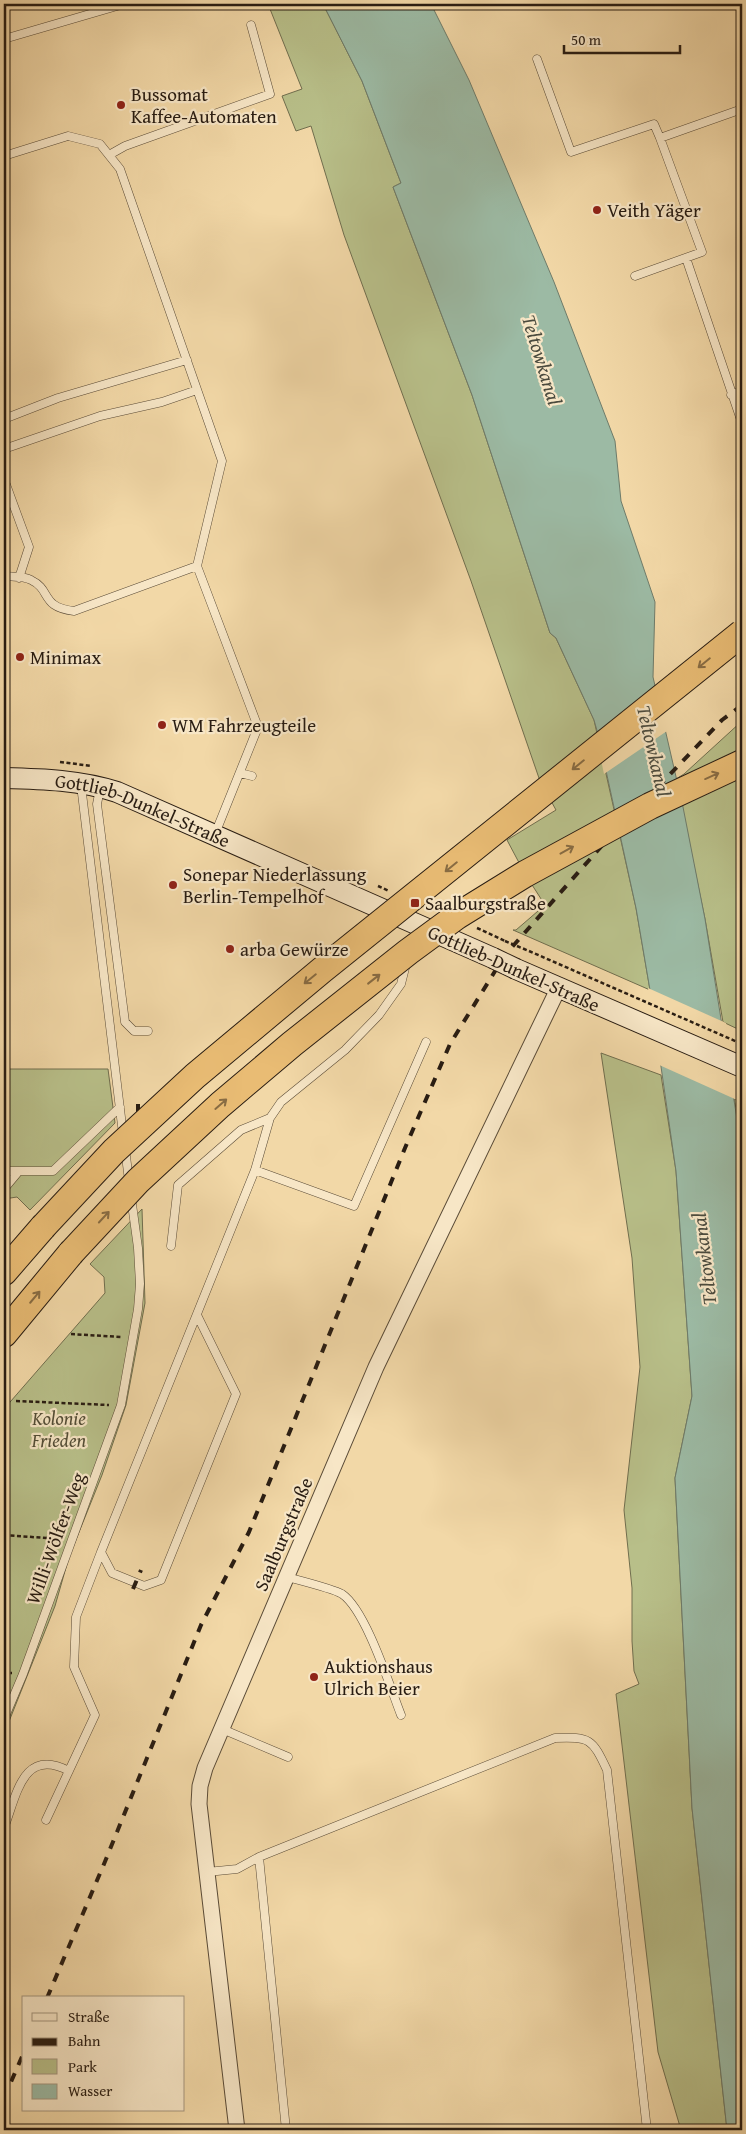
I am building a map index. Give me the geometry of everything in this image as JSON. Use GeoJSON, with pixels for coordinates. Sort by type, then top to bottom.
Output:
{"type":"FeatureCollection","features":[{"type":"Feature","properties":{"kind":"highway"},"geometry":{"type":"LineString","coordinates":[[4,1272],[43,1227],[114,1152],[195,1076],[322,970],[742,633]]}},
{"type":"Feature","properties":{"kind":"highway"},"geometry":{"type":"LineString","coordinates":[[4,1334],[71,1253],[138,1181],[220,1105],[307,1032],[415,947],[472,907],[525,874],[650,806],[742,763]]}},
{"type":"Feature","properties":{"kind":"street","name":"Gottlieb-Dunkel-Straße"},"geometry":{"type":"LineString","coordinates":[[4,778],[80,782],[101,787],[143,803],[559,988],[742,1067]]}},
{"type":"Feature","properties":{"kind":"street","name":"Saalburgstraße"},"geometry":{"type":"LineString","coordinates":[[237,2130],[199,1804],[200,1786],[205,1768],[376,1367],[559,988]]}},
{"type":"Feature","properties":{"kind":"lane"},"geometry":{"type":"LineString","coordinates":[[4,39],[124,4]]}},
{"type":"Feature","properties":{"kind":"lane"},"geometry":{"type":"LineString","coordinates":[[109,155],[125,146],[270,94],[251,24]]}},
{"type":"Feature","properties":{"kind":"lane"},"geometry":{"type":"LineString","coordinates":[[537,59],[571,152],[654,124],[702,252],[635,276]]}},
{"type":"Feature","properties":{"kind":"lane"},"geometry":{"type":"LineString","coordinates":[[660,138],[742,109]]}},
{"type":"Feature","properties":{"kind":"lane"},"geometry":{"type":"LineString","coordinates":[[4,156],[68,136],[100,144],[120,169],[222,461],[197,566],[258,727],[215,834]]}},
{"type":"Feature","properties":{"kind":"lane"},"geometry":{"type":"LineString","coordinates":[[686,258],[742,423]]}},
{"type":"Feature","properties":{"kind":"lane"},"geometry":{"type":"LineString","coordinates":[[4,419],[58,398],[187,360]]}},
{"type":"Feature","properties":{"kind":"lane"},"geometry":{"type":"LineString","coordinates":[[4,449],[100,416],[162,402],[197,390]]}},
{"type":"Feature","properties":{"kind":"lane"},"geometry":{"type":"LineString","coordinates":[[731,395],[742,391]]}},
{"type":"Feature","properties":{"kind":"lane"},"geometry":{"type":"LineString","coordinates":[[4,479],[29,547],[18,578]]}},
{"type":"Feature","properties":{"kind":"lane"},"geometry":{"type":"LineString","coordinates":[[4,576],[30,579],[38,584],[48,600],[60,609],[74,611],[197,566]]}},
{"type":"Feature","properties":{"kind":"lane"},"geometry":{"type":"LineString","coordinates":[[240,773],[252,776]]}},
{"type":"Feature","properties":{"kind":"lane","name":"Willi-Wölfer-Weg"},"geometry":{"type":"LineString","coordinates":[[4,1720],[121,1405],[140,1284],[80,782]]}},
{"type":"Feature","properties":{"kind":"lane"},"geometry":{"type":"LineString","coordinates":[[101,787],[97,804],[125,1022],[134,1031],[148,1030]]}},
{"type":"Feature","properties":{"kind":"lane"},"geometry":{"type":"LineString","coordinates":[[46,1820],[95,1715],[74,1667],[76,1616],[254,1170],[270,1118],[281,1102],[345,1050],[379,1015],[401,984],[407,962],[439,934]]}},
{"type":"Feature","properties":{"kind":"lane"},"geometry":{"type":"LineString","coordinates":[[254,1170],[354,1206],[426,1042]]}},
{"type":"Feature","properties":{"kind":"lane"},"geometry":{"type":"LineString","coordinates":[[4,1171],[53,1171],[120,1107]]}},
{"type":"Feature","properties":{"kind":"lane"},"geometry":{"type":"LineString","coordinates":[[171,1246],[178,1185],[240,1130],[270,1118]]}},
{"type":"Feature","properties":{"kind":"lane"},"geometry":{"type":"LineString","coordinates":[[4,1189],[19,1171]]}},
{"type":"Feature","properties":{"kind":"lane"},"geometry":{"type":"LineString","coordinates":[[101,1552],[112,1573],[144,1586],[161,1580],[236,1394],[197,1315]]}},
{"type":"Feature","properties":{"kind":"lane"},"geometry":{"type":"LineString","coordinates":[[287,1577],[342,1594],[354,1608],[366,1628],[401,1715]]}},
{"type":"Feature","properties":{"kind":"lane"},"geometry":{"type":"LineString","coordinates":[[222,1729],[288,1757]]}},
{"type":"Feature","properties":{"kind":"lane"},"geometry":{"type":"LineString","coordinates":[[207,1872],[237,1869],[259,1857],[555,1738],[581,1738],[597,1749],[607,1770],[647,2130]]}},
{"type":"Feature","properties":{"kind":"lane"},"geometry":{"type":"LineString","coordinates":[[4,1828],[24,1778],[30,1769],[46,1763],[55,1764],[69,1771]]}},
{"type":"Feature","properties":{"kind":"lane"},"geometry":{"type":"LineString","coordinates":[[259,1857],[286,2130]]}},
{"type":"Feature","properties":{"kind":"path"},"geometry":{"type":"LineString","coordinates":[[505,941],[742,1044]]}},
{"type":"Feature","properties":{"kind":"path"},"geometry":{"type":"LineString","coordinates":[[71,1334],[133,1338]]}},
{"type":"Feature","properties":{"kind":"path"},"geometry":{"type":"LineString","coordinates":[[16,1401],[121,1405]]}},
{"type":"Feature","properties":{"kind":"path"},"geometry":{"type":"LineString","coordinates":[[4,1535],[72,1540]]}},
{"type":"Feature","properties":{"kind":"green space"},"geometry":{"type":"Polygon","coordinates":[[[268,4],[323,4],[362,81],[401,183],[393,187],[472,395],[550,633],[556,638],[594,720],[636,908],[650,990],[513,930],[516,930],[545,905],[525,874],[507,840],[556,810],[540,781],[471,581],[344,235],[311,126],[296,131],[282,96],[302,89],[268,4]]]}},
{"type":"Feature","properties":{"kind":"green space"},"geometry":{"type":"Polygon","coordinates":[[[742,721],[742,1031],[723,1022],[705,919],[676,779],[684,774],[742,721]]]}},
{"type":"Feature","properties":{"kind":"green space"},"geometry":{"type":"Polygon","coordinates":[[[601,1053],[661,1075],[676,1171],[692,1396],[675,1478],[692,1808],[727,2130],[681,2130],[658,2052],[616,1694],[639,1684],[634,1671],[632,1588],[624,1510],[640,1367],[632,1258],[601,1053]]]}},
{"type":"Feature","properties":{"kind":"green space"},"geometry":{"type":"Polygon","coordinates":[[[4,1069],[108,1069],[115,1123],[30,1210],[17,1197],[4,1199],[4,1069]]]}},
{"type":"Feature","properties":{"kind":"green space"},"geometry":{"type":"Polygon","coordinates":[[[734,1099],[742,1102],[742,1136],[734,1099]]]}},
{"type":"Feature","properties":{"kind":"green space","name":"Kolonie Frieden"},"geometry":{"type":"Polygon","coordinates":[[[142,1209],[145,1303],[126,1405],[102,1475],[69,1557],[55,1606],[4,1734],[4,1409],[105,1293],[104,1277],[90,1264],[142,1209]]]}},
{"type":"Feature","properties":{"kind":"water","name":"Teltowkanal"},"geometry":{"type":"Polygon","coordinates":[[[323,4],[431,4],[469,80],[554,282],[615,441],[621,501],[655,602],[653,677],[683,807],[705,919],[737,1119],[742,1136],[742,2130],[727,2130],[692,1808],[675,1478],[692,1396],[676,1171],[650,990],[636,908],[594,720],[556,638],[550,633],[472,395],[393,187],[401,183],[362,81],[323,4]]]}},
{"type":"Feature","properties":{"kind":"pier"},"geometry":{"type":"Polygon","coordinates":[[[658,686],[667,731],[604,774],[596,736],[658,686]]]}},
{"type":"Feature","properties":{"kind":"pier"},"geometry":{"type":"Polygon","coordinates":[[[648,988],[726,1023],[737,1100],[657,1064],[648,988]]]}},
{"type":"Feature","properties":{"kind":"railway"},"geometry":{"type":"LineString","coordinates":[[48,1996],[104,1864],[201,1625],[249,1532],[405,1148],[450,1044],[505,955],[607,840],[722,720],[742,705]]}},
{"type":"Feature","properties":{"kind":"railway"},"geometry":{"type":"LineString","coordinates":[[138,1104],[138,1113]]}},
{"type":"Feature","properties":{"kind":"railway"},"geometry":{"type":"LineString","coordinates":[[133,1589],[141,1570]]}},
{"type":"Feature","properties":{"kind":"railway"},"geometry":{"type":"LineString","coordinates":[[4,2098],[22,2057]]}},
{"type":"Feature","properties":{"kind":"place","name":"Bussomat Kaffee-Automaten"},"geometry":{"type":"Point","coordinates":[121,105]}},
{"type":"Feature","properties":{"kind":"place","name":"Veith Yäger"},"geometry":{"type":"Point","coordinates":[597,210]}},
{"type":"Feature","properties":{"kind":"place","name":"Minimax"},"geometry":{"type":"Point","coordinates":[20,657]}},
{"type":"Feature","properties":{"kind":"place","name":"WM Fahrzeugteile"},"geometry":{"type":"Point","coordinates":[162,725]}},
{"type":"Feature","properties":{"kind":"place","name":"Sonepar Niederlassung Berlin-Tempelhof"},"geometry":{"type":"Point","coordinates":[173,885]}},
{"type":"Feature","properties":{"kind":"place","name":"Saalburgstraße"},"geometry":{"type":"Point","coordinates":[415,903]}},
{"type":"Feature","properties":{"kind":"place","name":"arba Gewürze"},"geometry":{"type":"Point","coordinates":[230,949]}},
{"type":"Feature","properties":{"kind":"place","name":"Auktionshaus Ulrich Beier"},"geometry":{"type":"Point","coordinates":[314,1677]}}]}
